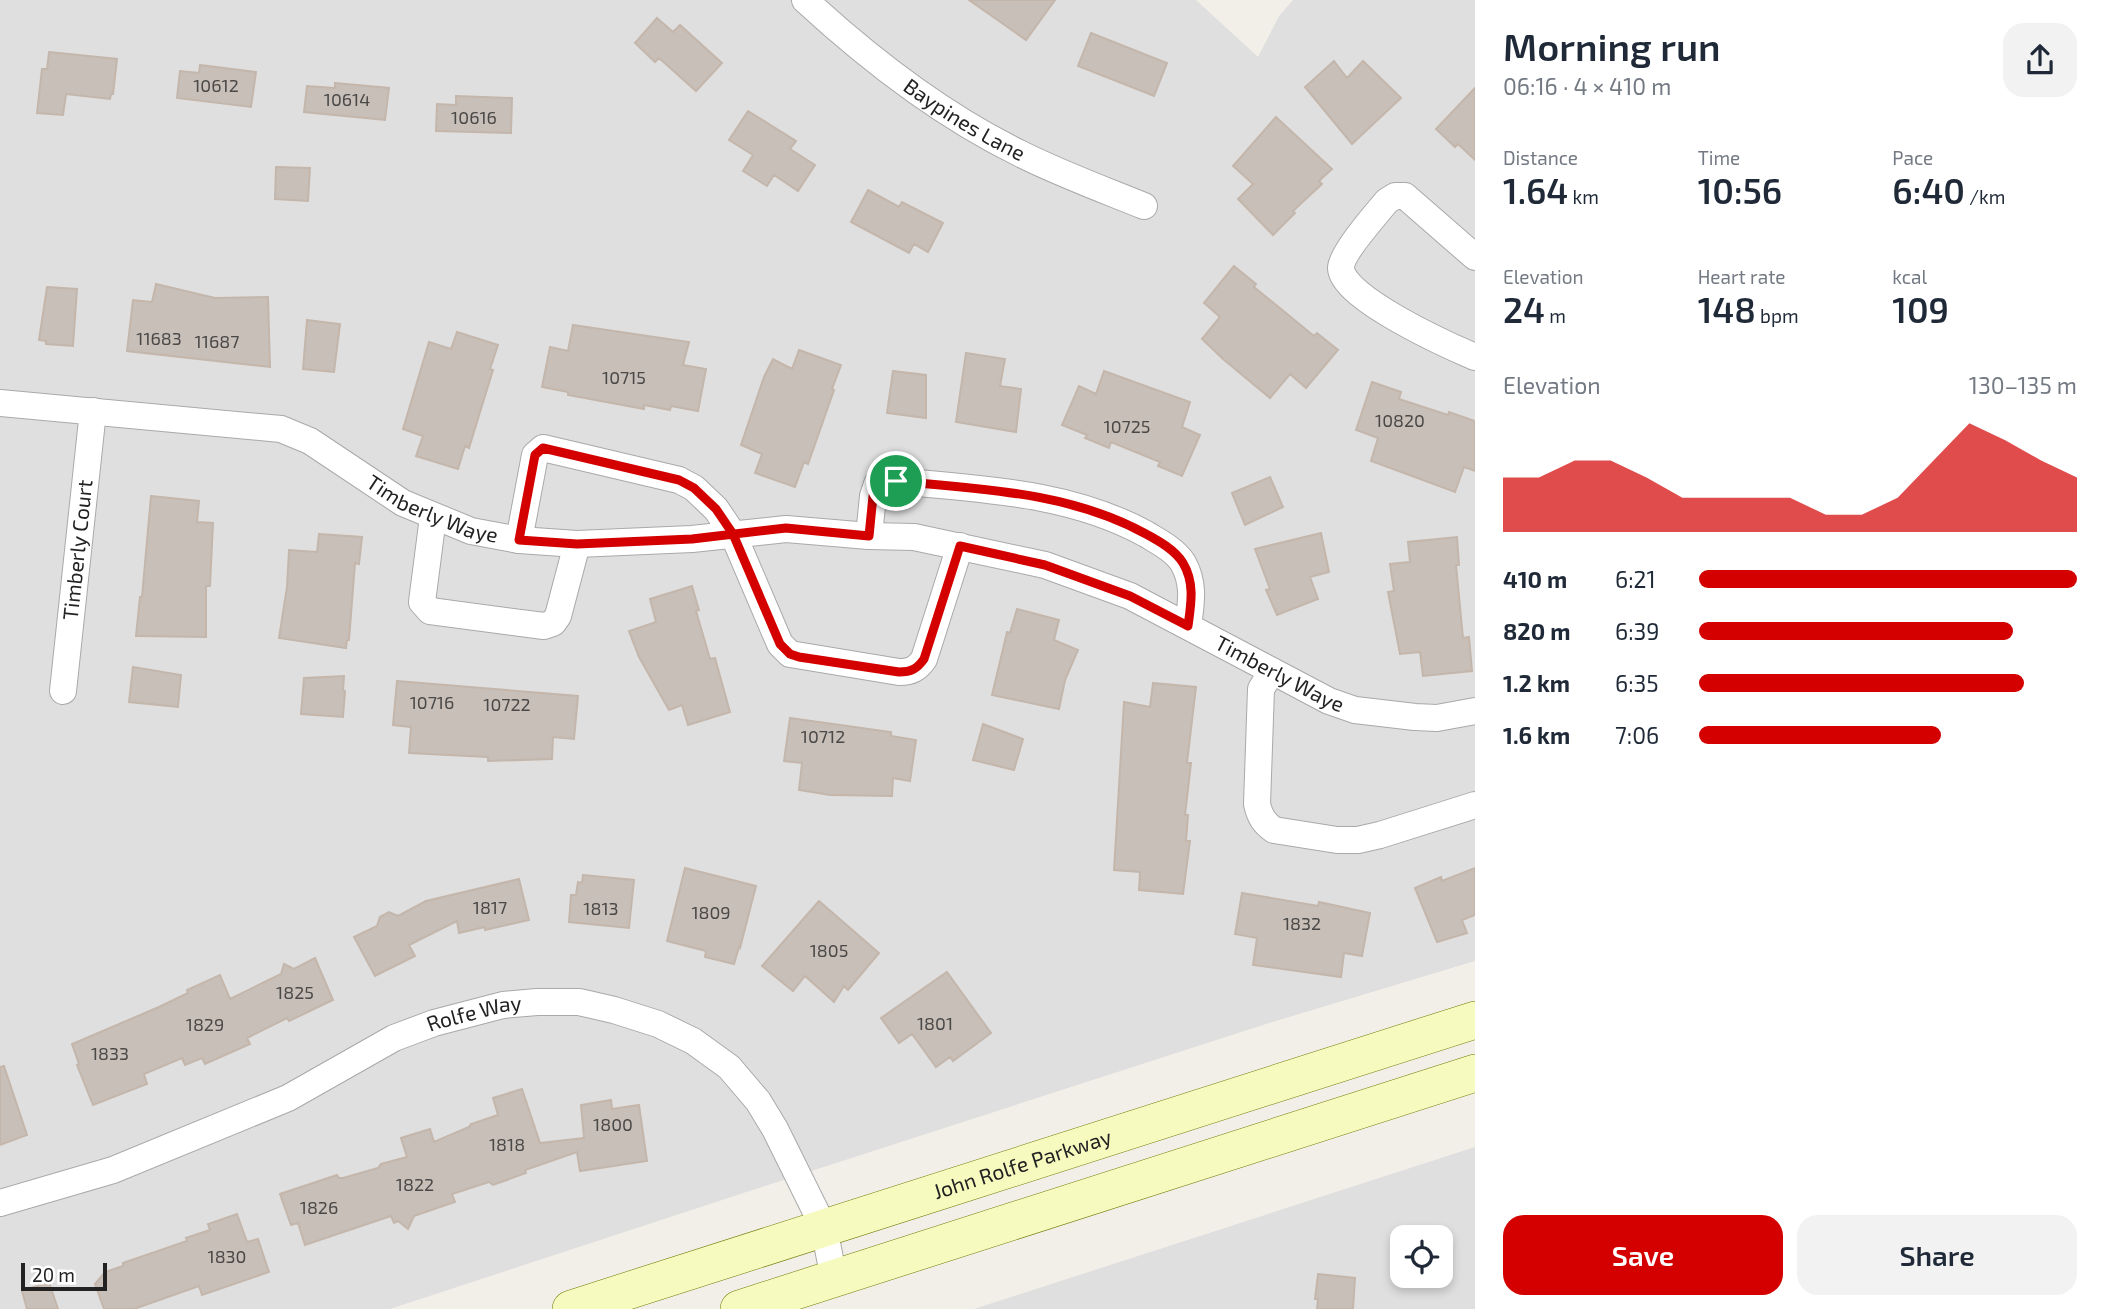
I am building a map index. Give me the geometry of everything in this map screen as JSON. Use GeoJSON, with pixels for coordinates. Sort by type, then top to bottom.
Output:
{"type":"FeatureCollection","features":[{"type":"Feature","properties":{"kind":"main road","name":"John Rolfe Parkway"},"geometry":{"type":"LineString","coordinates":[[571,1309],[1475,1020]]}},
{"type":"Feature","properties":{"kind":"main road"},"geometry":{"type":"LineString","coordinates":[[739,1309],[1475,1073]]}},
{"type":"Feature","properties":{"kind":"street","name":"Baypines Lane"},"geometry":{"type":"LineString","coordinates":[[805,0],[902,81],[945,110],[1018,153],[1144,205]]}},
{"type":"Feature","properties":{"kind":"street"},"geometry":{"type":"LineString","coordinates":[[1475,257],[1405,195],[1395,196],[1387,201],[1344,257],[1341,270],[1347,282],[1380,308],[1424,335],[1475,357]]}},
{"type":"Feature","properties":{"kind":"street","name":"Timberly Waye"},"geometry":{"type":"LineString","coordinates":[[0,402],[281,429],[310,440],[403,503],[433,517],[471,531],[519,540],[577,544],[692,539],[786,528],[869,536],[914,537],[960,546],[1045,565],[1130,596],[1329,701],[1355,710],[1437,718],[1475,711]]}},
{"type":"Feature","properties":{"kind":"street","name":"Timberly Court"},"geometry":{"type":"LineString","coordinates":[[63,691],[93,411]]}},
{"type":"Feature","properties":{"kind":"street"},"geometry":{"type":"LineString","coordinates":[[519,540],[535,455],[543,448],[679,480],[694,488],[716,509],[733,534],[780,644],[790,654],[899,672],[909,672],[918,667],[924,659],[960,546]]}},
{"type":"Feature","properties":{"kind":"street"},"geometry":{"type":"LineString","coordinates":[[869,536],[873,496],[877,484],[896,481],[1038,497],[1085,508],[1128,524],[1159,542],[1183,563],[1193,594],[1188,626]]}},
{"type":"Feature","properties":{"kind":"street"},"geometry":{"type":"LineString","coordinates":[[433,517],[422,602],[430,611],[544,626],[553,623],[558,616],[577,544]]}},
{"type":"Feature","properties":{"kind":"street"},"geometry":{"type":"LineString","coordinates":[[1272,671],[1261,689],[1257,804],[1265,824],[1274,830],[1337,840],[1358,840],[1475,805]]}},
{"type":"Feature","properties":{"kind":"street","name":"Rolfe Way"},"geometry":{"type":"LineString","coordinates":[[0,1203],[113,1170],[288,1098],[394,1038],[434,1023],[503,1005],[579,1002],[658,1024],[692,1041],[729,1067],[758,1101],[775,1129],[824,1228],[834,1279]]}},
{"type":"Feature","properties":{"kind":"shaded area"},"geometry":{"type":"Polygon","coordinates":[[[0,0],[1196,0],[1258,57],[1279,16],[1293,0],[1475,0],[1475,961],[1266,1024],[390,1309],[0,1309],[0,0]]]}},
{"type":"Feature","properties":{"kind":"shaded area"},"geometry":{"type":"Polygon","coordinates":[[[1475,1147],[1475,1309],[974,1309],[1475,1147]]]}},
{"type":"Feature","properties":{"kind":"building"},"geometry":{"type":"Polygon","coordinates":[[[969,0],[1055,0],[1026,40],[969,0]]]}},
{"type":"Feature","properties":{"kind":"building"},"geometry":{"type":"Polygon","coordinates":[[[657,18],[673,32],[680,25],[722,63],[696,91],[659,58],[655,62],[635,43],[657,18]]]}},
{"type":"Feature","properties":{"kind":"building"},"geometry":{"type":"Polygon","coordinates":[[[1091,33],[1167,63],[1154,96],[1078,66],[1091,33]]]}},
{"type":"Feature","properties":{"kind":"building"},"geometry":{"type":"Polygon","coordinates":[[[49,52],[117,59],[110,99],[66,94],[63,115],[37,113],[42,69],[47,69],[49,52]]]}},
{"type":"Feature","properties":{"kind":"building"},"geometry":{"type":"Polygon","coordinates":[[[1334,61],[1347,78],[1363,61],[1401,98],[1352,144],[1305,87],[1334,61]]]}},
{"type":"Feature","properties":{"kind":"building"},"geometry":{"type":"Polygon","coordinates":[[[200,65],[256,72],[251,107],[177,98],[180,71],[199,73],[200,65]]]}},
{"type":"Feature","properties":{"kind":"building"},"geometry":{"type":"Polygon","coordinates":[[[335,83],[389,88],[385,120],[304,112],[307,86],[335,88],[335,83]]]}},
{"type":"Feature","properties":{"kind":"building"},"geometry":{"type":"Polygon","coordinates":[[[1475,88],[1475,160],[1458,144],[1455,147],[1436,129],[1475,88]]]}},
{"type":"Feature","properties":{"kind":"building"},"geometry":{"type":"Polygon","coordinates":[[[456,96],[512,98],[511,133],[436,131],[437,104],[456,105],[456,96]]]}},
{"type":"Feature","properties":{"kind":"building"},"geometry":{"type":"Polygon","coordinates":[[[748,111],[796,141],[790,149],[815,165],[798,191],[774,175],[767,186],[743,171],[753,155],[729,140],[748,111]]]}},
{"type":"Feature","properties":{"kind":"building"},"geometry":{"type":"Polygon","coordinates":[[[1276,117],[1332,169],[1319,181],[1322,184],[1293,211],[1295,213],[1273,235],[1238,199],[1253,184],[1233,166],[1276,117]]]}},
{"type":"Feature","properties":{"kind":"building"},"geometry":{"type":"Polygon","coordinates":[[[276,167],[310,168],[308,201],[275,199],[276,167]]]}},
{"type":"Feature","properties":{"kind":"building"},"geometry":{"type":"Polygon","coordinates":[[[868,190],[899,207],[902,202],[943,223],[928,252],[914,244],[909,253],[851,222],[868,190]]]}},
{"type":"Feature","properties":{"kind":"building"},"geometry":{"type":"Polygon","coordinates":[[[1234,266],[1256,284],[1254,287],[1314,336],[1317,333],[1338,350],[1306,388],[1290,374],[1270,398],[1202,339],[1220,317],[1204,303],[1234,266]]]}},
{"type":"Feature","properties":{"kind":"building"},"geometry":{"type":"Polygon","coordinates":[[[156,284],[215,298],[268,297],[270,367],[127,351],[133,300],[152,302],[156,284]]]}},
{"type":"Feature","properties":{"kind":"building"},"geometry":{"type":"Polygon","coordinates":[[[47,287],[77,289],[73,346],[46,344],[46,341],[39,340],[47,287]]]}},
{"type":"Feature","properties":{"kind":"building"},"geometry":{"type":"Polygon","coordinates":[[[307,320],[340,324],[334,372],[303,369],[307,320]]]}},
{"type":"Feature","properties":{"kind":"building"},"geometry":{"type":"Polygon","coordinates":[[[573,325],[689,342],[683,365],[706,369],[698,411],[644,405],[644,409],[568,395],[568,392],[542,387],[550,347],[568,351],[573,325]]]}},
{"type":"Feature","properties":{"kind":"building"},"geometry":{"type":"Polygon","coordinates":[[[457,332],[498,345],[469,448],[465,446],[458,469],[416,456],[423,436],[403,429],[429,342],[451,349],[457,332]]]}},
{"type":"Feature","properties":{"kind":"building"},"geometry":{"type":"Polygon","coordinates":[[[799,350],[841,365],[808,464],[804,462],[795,487],[755,473],[762,454],[741,445],[764,377],[773,359],[792,369],[799,350]]]}},
{"type":"Feature","properties":{"kind":"building"},"geometry":{"type":"Polygon","coordinates":[[[966,353],[1005,359],[1000,386],[1021,389],[1016,432],[956,422],[966,353]]]}},
{"type":"Feature","properties":{"kind":"building"},"geometry":{"type":"Polygon","coordinates":[[[893,371],[926,375],[926,418],[887,413],[893,371]]]}},
{"type":"Feature","properties":{"kind":"building"},"geometry":{"type":"Polygon","coordinates":[[[1104,371],[1190,402],[1182,427],[1200,435],[1182,476],[1158,466],[1160,462],[1111,442],[1109,448],[1062,425],[1079,386],[1096,394],[1104,371]]]}},
{"type":"Feature","properties":{"kind":"building"},"geometry":{"type":"Polygon","coordinates":[[[1372,382],[1401,392],[1399,399],[1475,421],[1475,471],[1464,467],[1455,492],[1371,461],[1378,438],[1356,430],[1372,382]]]}},
{"type":"Feature","properties":{"kind":"building"},"geometry":{"type":"Polygon","coordinates":[[[1270,477],[1283,507],[1245,525],[1232,493],[1270,477]]]}},
{"type":"Feature","properties":{"kind":"building"},"geometry":{"type":"Polygon","coordinates":[[[151,496],[199,501],[197,522],[213,523],[210,586],[206,586],[206,637],[136,636],[151,496]]]}},
{"type":"Feature","properties":{"kind":"building"},"geometry":{"type":"Polygon","coordinates":[[[1321,533],[1329,572],[1310,577],[1318,599],[1277,615],[1266,590],[1270,589],[1255,549],[1321,533]]]}},
{"type":"Feature","properties":{"kind":"building"},"geometry":{"type":"Polygon","coordinates":[[[319,534],[362,537],[359,564],[355,563],[349,640],[346,648],[279,638],[287,587],[289,550],[317,552],[319,534]]]}},
{"type":"Feature","properties":{"kind":"building"},"geometry":{"type":"Polygon","coordinates":[[[1457,537],[1459,565],[1456,565],[1463,638],[1469,637],[1472,671],[1423,676],[1420,652],[1400,654],[1388,592],[1394,591],[1390,564],[1410,562],[1408,542],[1457,537]]]}},
{"type":"Feature","properties":{"kind":"building"},"geometry":{"type":"Polygon","coordinates":[[[692,586],[699,610],[696,611],[710,659],[715,658],[730,712],[688,725],[682,705],[669,710],[639,657],[629,631],[656,622],[650,599],[692,586]]]}},
{"type":"Feature","properties":{"kind":"building"},"geometry":{"type":"Polygon","coordinates":[[[1017,609],[1059,620],[1054,640],[1078,650],[1065,680],[1059,709],[992,695],[1007,632],[1010,633],[1017,609]]]}},
{"type":"Feature","properties":{"kind":"building"},"geometry":{"type":"Polygon","coordinates":[[[133,667],[181,675],[178,707],[129,702],[133,667]]]}},
{"type":"Feature","properties":{"kind":"building"},"geometry":{"type":"Polygon","coordinates":[[[344,676],[343,717],[301,714],[304,678],[344,676]]]}},
{"type":"Feature","properties":{"kind":"building"},"geometry":{"type":"Polygon","coordinates":[[[397,681],[578,696],[574,739],[553,737],[552,759],[488,761],[488,757],[409,753],[411,727],[393,725],[397,681]]]}},
{"type":"Feature","properties":{"kind":"building"},"geometry":{"type":"Polygon","coordinates":[[[1153,683],[1196,687],[1187,763],[1191,763],[1185,815],[1188,815],[1186,841],[1190,841],[1183,894],[1139,890],[1140,872],[1114,870],[1124,702],[1150,707],[1153,683]]]}},
{"type":"Feature","properties":{"kind":"building"},"geometry":{"type":"Polygon","coordinates":[[[790,718],[891,732],[891,736],[916,740],[910,781],[893,778],[892,796],[830,795],[799,790],[802,763],[784,761],[790,718]]]}},
{"type":"Feature","properties":{"kind":"building"},"geometry":{"type":"Polygon","coordinates":[[[983,724],[1023,739],[1014,770],[973,760],[983,724]]]}},
{"type":"Feature","properties":{"kind":"building"},"geometry":{"type":"Polygon","coordinates":[[[685,868],[756,886],[734,964],[705,957],[706,951],[667,941],[685,868]]]}},
{"type":"Feature","properties":{"kind":"building"},"geometry":{"type":"Polygon","coordinates":[[[1475,868],[1475,915],[1462,920],[1467,933],[1437,942],[1415,888],[1441,877],[1442,881],[1475,868]]]}},
{"type":"Feature","properties":{"kind":"building"},"geometry":{"type":"Polygon","coordinates":[[[583,875],[634,880],[629,928],[569,922],[571,895],[576,895],[578,882],[582,883],[583,875]]]}},
{"type":"Feature","properties":{"kind":"building"},"geometry":{"type":"Polygon","coordinates":[[[519,879],[529,920],[459,933],[457,921],[409,945],[415,956],[375,976],[354,937],[377,926],[380,917],[389,912],[398,916],[426,901],[519,879]]]}},
{"type":"Feature","properties":{"kind":"building"},"geometry":{"type":"Polygon","coordinates":[[[1242,893],[1318,906],[1319,902],[1370,913],[1362,956],[1344,953],[1341,977],[1253,965],[1257,938],[1235,934],[1242,893]]]}},
{"type":"Feature","properties":{"kind":"building"},"geometry":{"type":"Polygon","coordinates":[[[819,901],[879,953],[848,990],[844,986],[834,1002],[805,976],[793,991],[762,966],[819,901]]]}},
{"type":"Feature","properties":{"kind":"building"},"geometry":{"type":"Polygon","coordinates":[[[315,958],[333,1000],[289,1021],[287,1018],[247,1038],[250,1044],[205,1064],[202,1058],[185,1065],[182,1058],[144,1074],[147,1084],[93,1105],[77,1065],[79,1064],[72,1044],[159,1007],[220,975],[230,999],[281,974],[284,964],[294,969],[315,958]]]}},
{"type":"Feature","properties":{"kind":"building"},"geometry":{"type":"Polygon","coordinates":[[[947,972],[991,1033],[953,1061],[950,1057],[936,1067],[912,1034],[899,1043],[881,1018],[947,972]]]}},
{"type":"Feature","properties":{"kind":"building"},"geometry":{"type":"Polygon","coordinates":[[[4,1066],[27,1135],[0,1145],[0,1067],[4,1066]]]}},
{"type":"Feature","properties":{"kind":"building"},"geometry":{"type":"Polygon","coordinates":[[[522,1089],[540,1143],[584,1138],[581,1105],[611,1100],[612,1109],[639,1105],[647,1161],[580,1171],[577,1152],[525,1170],[526,1173],[493,1185],[489,1182],[452,1194],[455,1202],[414,1216],[408,1229],[398,1221],[394,1223],[391,1216],[305,1245],[298,1223],[291,1225],[280,1194],[337,1175],[343,1178],[378,1168],[381,1164],[407,1157],[401,1138],[430,1129],[434,1142],[471,1124],[498,1115],[493,1098],[522,1089]]]}},
{"type":"Feature","properties":{"kind":"building"},"geometry":{"type":"Polygon","coordinates":[[[237,1214],[247,1242],[258,1239],[269,1272],[202,1295],[199,1286],[134,1309],[104,1309],[95,1284],[105,1272],[187,1241],[186,1238],[210,1230],[208,1224],[237,1214]]]}},
{"type":"Feature","properties":{"kind":"building"},"geometry":{"type":"Polygon","coordinates":[[[1318,1274],[1355,1278],[1353,1309],[1317,1309],[1318,1299],[1315,1299],[1318,1274]]]}},
{"type":"Feature","properties":{"kind":"building"},"geometry":{"type":"Polygon","coordinates":[[[49,1282],[58,1309],[27,1309],[22,1291],[49,1282]]]}},
{"type":"Feature","properties":{"kind":"route"},"geometry":{"type":"LineString","coordinates":[[896,481],[877,484],[873,496],[869,536],[786,528],[733,534],[692,539],[577,544],[519,540],[535,455],[543,448],[679,480],[694,488],[716,509],[733,534],[780,644],[790,654],[799,657],[899,672],[909,672],[918,667],[924,659],[960,546],[1045,565],[1130,596],[1188,626],[1193,594],[1183,563],[1159,542],[1128,524],[1085,508],[1038,497],[896,481]]}}]}
